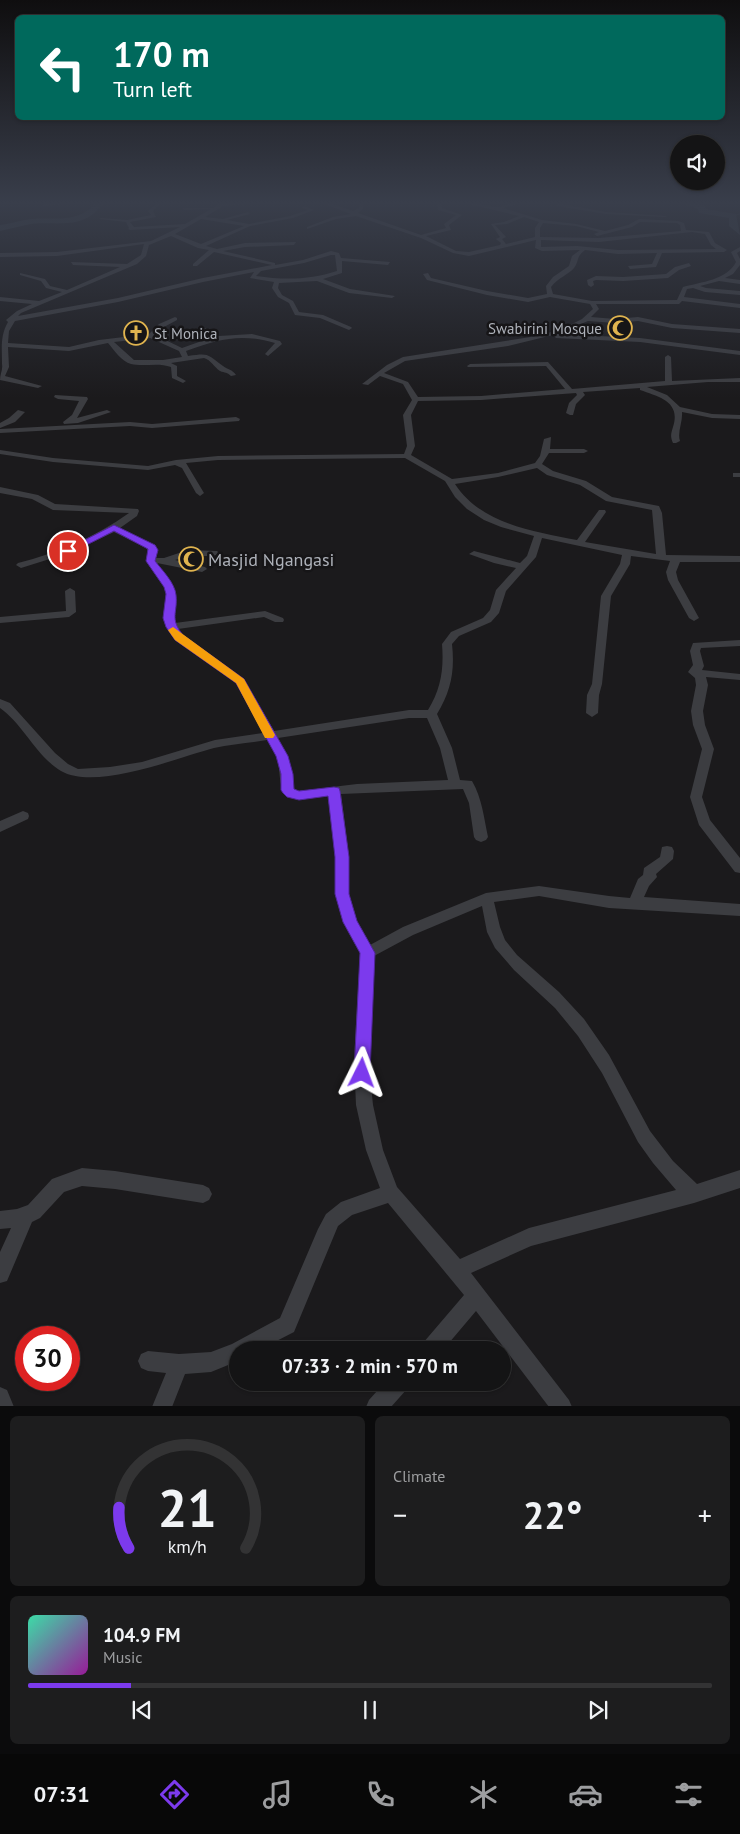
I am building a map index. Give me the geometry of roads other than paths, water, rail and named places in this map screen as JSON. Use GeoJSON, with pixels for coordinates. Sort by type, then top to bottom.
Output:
{"type":"FeatureCollection","features":[{"type":"Feature","properties":{"kind":"street"},"geometry":{"type":"LineString","coordinates":[[38,386],[0,378],[5,372],[6,367],[2,337],[8,321],[19,312],[127,267]]}},
{"type":"Feature","properties":{"kind":"street"},"geometry":{"type":"LineString","coordinates":[[0,323],[272,267]]}},
{"type":"Feature","properties":{"kind":"street"},"geometry":{"type":"LineString","coordinates":[[260,269],[252,277],[277,281],[318,279],[340,272],[340,267]]}},
{"type":"Feature","properties":{"kind":"street"},"geometry":{"type":"LineString","coordinates":[[550,294],[548,285],[572,267]]}},
{"type":"Feature","properties":{"kind":"street"},"geometry":{"type":"LineString","coordinates":[[630,267],[639,267]]}},
{"type":"Feature","properties":{"kind":"street"},"geometry":{"type":"LineString","coordinates":[[366,384],[403,359],[563,332],[588,319],[596,309],[593,302],[595,293],[590,280],[596,278],[626,279],[668,276],[680,267]]}},
{"type":"Feature","properties":{"kind":"street"},"geometry":{"type":"LineString","coordinates":[[528,300],[550,294],[593,302],[675,303],[681,301],[685,288],[719,279],[739,267]]}},
{"type":"Feature","properties":{"kind":"street"},"geometry":{"type":"LineString","coordinates":[[22,274],[43,280],[48,287],[68,292]]}},
{"type":"Feature","properties":{"kind":"street"},"geometry":{"type":"LineString","coordinates":[[426,274],[427,279],[545,305]]}},
{"type":"Feature","properties":{"kind":"street"},"geometry":{"type":"LineString","coordinates":[[318,279],[349,291],[392,296]]}},
{"type":"Feature","properties":{"kind":"street"},"geometry":{"type":"LineString","coordinates":[[719,279],[740,282]]}},
{"type":"Feature","properties":{"kind":"street"},"geometry":{"type":"LineString","coordinates":[[277,281],[274,288],[280,296],[291,302],[297,314],[321,316],[349,328]]}},
{"type":"Feature","properties":{"kind":"street"},"geometry":{"type":"LineString","coordinates":[[591,285],[626,285]]}},
{"type":"Feature","properties":{"kind":"street"},"geometry":{"type":"LineString","coordinates":[[694,286],[705,290],[740,294]]}},
{"type":"Feature","properties":{"kind":"street"},"geometry":{"type":"LineString","coordinates":[[0,299],[39,303]]}},
{"type":"Feature","properties":{"kind":"street"},"geometry":{"type":"LineString","coordinates":[[682,299],[740,306]]}},
{"type":"Feature","properties":{"kind":"street"},"geometry":{"type":"LineString","coordinates":[[151,336],[159,326],[175,318]]}},
{"type":"Feature","properties":{"kind":"street"},"geometry":{"type":"LineString","coordinates":[[588,319],[615,321],[638,319],[672,326],[740,330]]}},
{"type":"Feature","properties":{"kind":"street"},"geometry":{"type":"LineString","coordinates":[[205,330],[218,338]]}},
{"type":"Feature","properties":{"kind":"street"},"geometry":{"type":"LineString","coordinates":[[182,350],[218,338],[253,334],[278,342],[279,344],[268,354]]}},
{"type":"Feature","properties":{"kind":"street"},"geometry":{"type":"LineString","coordinates":[[3,345],[69,349],[86,344],[151,336],[182,350],[186,358]]}},
{"type":"Feature","properties":{"kind":"street"},"geometry":{"type":"LineString","coordinates":[[547,336],[640,340],[740,353]]}},
{"type":"Feature","properties":{"kind":"street"},"geometry":{"type":"LineString","coordinates":[[110,341],[132,362],[163,362],[199,356],[210,358],[222,369],[230,371],[233,375]]}},
{"type":"Feature","properties":{"kind":"street"},"geometry":{"type":"LineString","coordinates":[[668,357],[669,384]]}},
{"type":"Feature","properties":{"kind":"street"},"geometry":{"type":"LineString","coordinates":[[163,362],[174,366],[174,376],[183,381]]}},
{"type":"Feature","properties":{"kind":"street"},"geometry":{"type":"LineString","coordinates":[[470,366],[548,364],[569,390]]}},
{"type":"Feature","properties":{"kind":"street"},"geometry":{"type":"LineString","coordinates":[[380,374],[406,383],[416,400],[481,398],[708,380],[740,380]]}},
{"type":"Feature","properties":{"kind":"street"},"geometry":{"type":"LineString","coordinates":[[638,386],[669,398],[678,409],[712,416],[740,417]]}},
{"type":"Feature","properties":{"kind":"street"},"geometry":{"type":"LineString","coordinates":[[570,413],[573,403],[581,395],[579,390]]}},
{"type":"Feature","properties":{"kind":"street"},"geometry":{"type":"LineString","coordinates":[[58,397],[84,399],[75,416],[67,422]]}},
{"type":"Feature","properties":{"kind":"street"},"geometry":{"type":"LineString","coordinates":[[407,456],[411,446],[407,416],[416,400]]}},
{"type":"Feature","properties":{"kind":"street"},"geometry":{"type":"LineString","coordinates":[[676,442],[674,434],[678,422],[678,409]]}},
{"type":"Feature","properties":{"kind":"street"},"geometry":{"type":"LineString","coordinates":[[0,426],[12,420],[21,412]]}},
{"type":"Feature","properties":{"kind":"street"},"geometry":{"type":"LineString","coordinates":[[44,427],[82,420],[107,412]]}},
{"type":"Feature","properties":{"kind":"street"},"geometry":{"type":"LineString","coordinates":[[0,431],[44,427],[130,424],[152,426],[236,419]]}},
{"type":"Feature","properties":{"kind":"street"},"geometry":{"type":"LineString","coordinates":[[538,465],[545,451],[548,439]]}},
{"type":"Feature","properties":{"kind":"street"},"geometry":{"type":"LineString","coordinates":[[545,451],[584,451]]}},
{"type":"Feature","properties":{"kind":"street"},"geometry":{"type":"LineString","coordinates":[[0,452],[53,460],[148,468],[176,462],[218,458],[407,456],[448,479],[458,495],[470,507],[487,518],[539,534],[626,553],[676,559],[740,559]]}},
{"type":"Feature","properties":{"kind":"street"},"geometry":{"type":"LineString","coordinates":[[176,462],[186,466],[200,493]]}},
{"type":"Feature","properties":{"kind":"street"},"geometry":{"type":"LineString","coordinates":[[450,482],[498,475],[538,465],[550,472],[583,483],[609,499],[656,508],[661,558]]}},
{"type":"Feature","properties":{"kind":"street"},"geometry":{"type":"LineString","coordinates":[[117,473],[133,467]]}},
{"type":"Feature","properties":{"kind":"street"},"geometry":{"type":"LineString","coordinates":[[0,490],[35,497],[53,507],[134,511],[134,514],[94,539],[58,555],[21,565]]}},
{"type":"Feature","properties":{"kind":"street"},"geometry":{"type":"LineString","coordinates":[[579,543],[602,512]]}},
{"type":"Feature","properties":{"kind":"street"},"geometry":{"type":"LineString","coordinates":[[114,528],[151,547],[153,550],[150,561]]}},
{"type":"Feature","properties":{"kind":"street"},"geometry":{"type":"LineString","coordinates":[[431,714],[441,699],[446,684],[449,670],[447,644],[455,634],[487,620],[495,611],[501,590],[531,557],[539,534]]}},
{"type":"Feature","properties":{"kind":"street"},"geometry":{"type":"LineString","coordinates":[[150,561],[167,560],[188,553],[214,553]]}},
{"type":"Feature","properties":{"kind":"street"},"geometry":{"type":"LineString","coordinates":[[592,713],[606,596],[625,564],[626,553]]}},
{"type":"Feature","properties":{"kind":"street"},"geometry":{"type":"LineString","coordinates":[[474,554],[521,566]]}},
{"type":"Feature","properties":{"kind":"street"},"geometry":{"type":"LineString","coordinates":[[676,559],[672,572],[673,580],[694,618]]}},
{"type":"Feature","properties":{"kind":"street"},"geometry":{"type":"LineString","coordinates":[[167,560],[181,566],[202,570]]}},
{"type":"Feature","properties":{"kind":"street"},"geometry":{"type":"LineString","coordinates":[[150,561],[169,587],[171,594],[168,618],[171,627],[179,638],[240,681],[269,736],[282,756],[287,774],[288,790],[291,794],[299,795],[357,788],[468,784],[475,803],[481,837]]}},
{"type":"Feature","properties":{"kind":"street"},"geometry":{"type":"LineString","coordinates":[[0,620],[65,615],[71,612],[70,591]]}},
{"type":"Feature","properties":{"kind":"street"},"geometry":{"type":"LineString","coordinates":[[171,627],[265,614],[272,615],[279,620]]}},
{"type":"Feature","properties":{"kind":"street"},"geometry":{"type":"LineString","coordinates":[[693,672],[699,666],[695,651],[697,645],[740,643]]}},
{"type":"Feature","properties":{"kind":"street"},"geometry":{"type":"LineString","coordinates":[[693,672],[740,677]]}},
{"type":"Feature","properties":{"kind":"street"},"geometry":{"type":"LineString","coordinates":[[693,672],[700,676],[702,684],[697,711],[699,724],[708,750],[696,797],[704,822],[740,868]]}},
{"type":"Feature","properties":{"kind":"street"},"geometry":{"type":"LineString","coordinates":[[0,703],[6,706],[51,756],[64,767],[76,773],[110,771],[142,766],[215,744],[409,714],[431,714]]}},
{"type":"Feature","properties":{"kind":"street"},"geometry":{"type":"LineString","coordinates":[[431,714],[445,741],[455,784]]}},
{"type":"Feature","properties":{"kind":"street"},"geometry":{"type":"LineString","coordinates":[[334,791],[342,857],[342,894],[350,922],[367,953],[362,1073],[364,1099],[373,1146],[390,1193],[457,1270],[562,1406]]}},
{"type":"Feature","properties":{"kind":"street"},"geometry":{"type":"LineString","coordinates":[[0,827],[23,816]]}},
{"type":"Feature","properties":{"kind":"street"},"geometry":{"type":"LineString","coordinates":[[645,904],[636,900],[640,888],[650,877],[649,872],[651,868],[666,859],[667,850]]}},
{"type":"Feature","properties":{"kind":"street"},"geometry":{"type":"LineString","coordinates":[[367,953],[408,931],[486,898],[539,891],[609,902],[740,910]]}},
{"type":"Feature","properties":{"kind":"street"},"geometry":{"type":"LineString","coordinates":[[486,898],[492,911],[492,928],[500,944],[530,977],[554,997],[573,1018],[599,1053],[631,1114],[655,1153],[668,1170],[694,1194]]}},
{"type":"Feature","properties":{"kind":"street"},"geometry":{"type":"LineString","coordinates":[[0,1220],[17,1218],[34,1212],[58,1185],[82,1177],[115,1180],[203,1194]]}},
{"type":"Feature","properties":{"kind":"street"},"geometry":{"type":"LineString","coordinates":[[457,1270],[529,1238],[694,1194],[740,1179]]}},
{"type":"Feature","properties":{"kind":"street"},"geometry":{"type":"LineString","coordinates":[[256,1341],[287,1325],[332,1220],[347,1208],[390,1193]]}},
{"type":"Feature","properties":{"kind":"street"},"geometry":{"type":"LineString","coordinates":[[0,1274],[26,1215]]}},
{"type":"Feature","properties":{"kind":"street"},"geometry":{"type":"LineString","coordinates":[[438,1341],[477,1296]]}},
{"type":"Feature","properties":{"kind":"street"},"geometry":{"type":"LineString","coordinates":[[148,1360],[179,1364],[211,1362],[229,1354]]}},
{"type":"Feature","properties":{"kind":"street"},"geometry":{"type":"LineString","coordinates":[[162,1406],[179,1364]]}},
{"type":"Feature","properties":{"kind":"street"},"geometry":{"type":"LineString","coordinates":[[376,1406],[391,1391]]}},
{"type":"Feature","properties":{"kind":"street"},"geometry":{"type":"LineString","coordinates":[[0,1397],[4,1406]]}},
{"type":"Feature","properties":{"kind":"place","name":"Swabirini Mosque"},"geometry":{"type":"Point","coordinates":[620,328]}},
{"type":"Feature","properties":{"kind":"place","name":"St Monica"},"geometry":{"type":"Point","coordinates":[136,333]}},
{"type":"Feature","properties":{"kind":"place","name":"Masjid Ngangasi"},"geometry":{"type":"Point","coordinates":[191,559]}}]}
